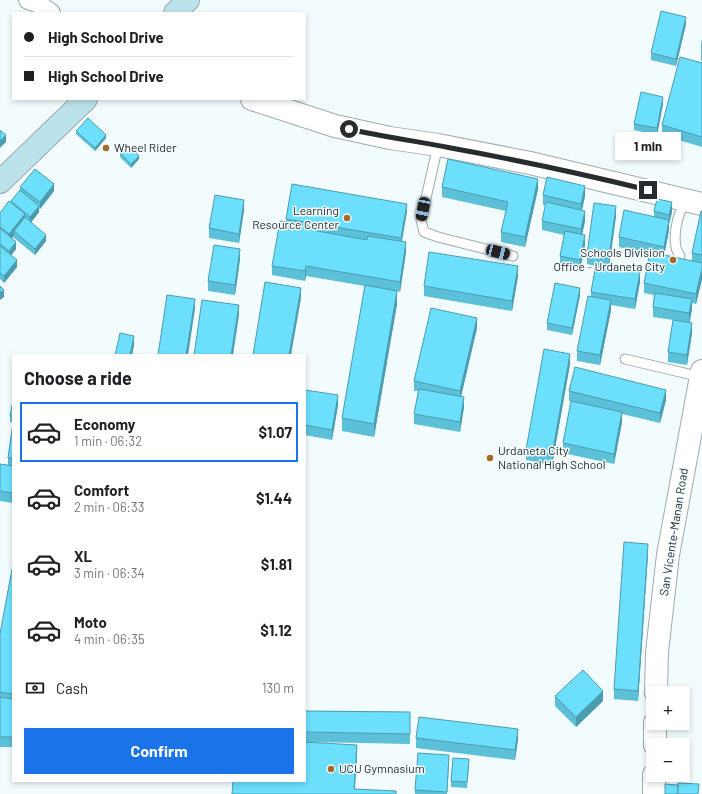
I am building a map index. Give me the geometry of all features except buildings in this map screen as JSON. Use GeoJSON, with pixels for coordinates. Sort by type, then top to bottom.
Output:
{"type":"FeatureCollection","features":[{"type":"Feature","properties":{"kind":"main road"},"geometry":{"type":"LineString","coordinates":[[175,12],[188,0]]}},
{"type":"Feature","properties":{"kind":"main road"},"geometry":{"type":"LineString","coordinates":[[0,182],[85,100]]}},
{"type":"Feature","properties":{"kind":"street"},"geometry":{"type":"LineString","coordinates":[[28,0],[37,3],[50,12]]}},
{"type":"Feature","properties":{"kind":"street"},"geometry":{"type":"LineString","coordinates":[[255,100],[336,126],[390,138],[438,145],[530,163],[694,202]]}},
{"type":"Feature","properties":{"kind":"street","name":"San Vicente-Manan Road"},"geometry":{"type":"LineString","coordinates":[[656,686],[657,652],[668,555],[702,374]]}},
{"type":"Feature","properties":{"kind":"street"},"geometry":{"type":"LineString","coordinates":[[654,782],[654,794]]}},
{"type":"Feature","properties":{"kind":"lane"},"geometry":{"type":"LineString","coordinates":[[438,145],[421,220],[424,232],[438,237],[514,256]]}},
{"type":"Feature","properties":{"kind":"lane"},"geometry":{"type":"LineString","coordinates":[[680,256],[676,248],[676,231],[682,207],[694,202]]}},
{"type":"Feature","properties":{"kind":"lane"},"geometry":{"type":"LineString","coordinates":[[625,359],[702,374]]}},
{"type":"Feature","properties":{"kind":"place","name":"Wheel Rider"},"geometry":{"type":"Point","coordinates":[106,148]}},
{"type":"Feature","properties":{"kind":"place","name":"Learning Resource Center"},"geometry":{"type":"Point","coordinates":[347,218]}},
{"type":"Feature","properties":{"kind":"place","name":"Schools Division Office - Urdaneta City"},"geometry":{"type":"Point","coordinates":[673,260]}},
{"type":"Feature","properties":{"kind":"place","name":"Urdaneta City National High School"},"geometry":{"type":"Point","coordinates":[490,458]}},
{"type":"Feature","properties":{"kind":"place","name":"UCU Gymnasium"},"geometry":{"type":"Point","coordinates":[331,769]}},
{"type":"Feature","properties":{"kind":"route"},"geometry":{"type":"LineString","coordinates":[[349,129],[390,138],[438,145],[530,163],[648,190]]}}]}
